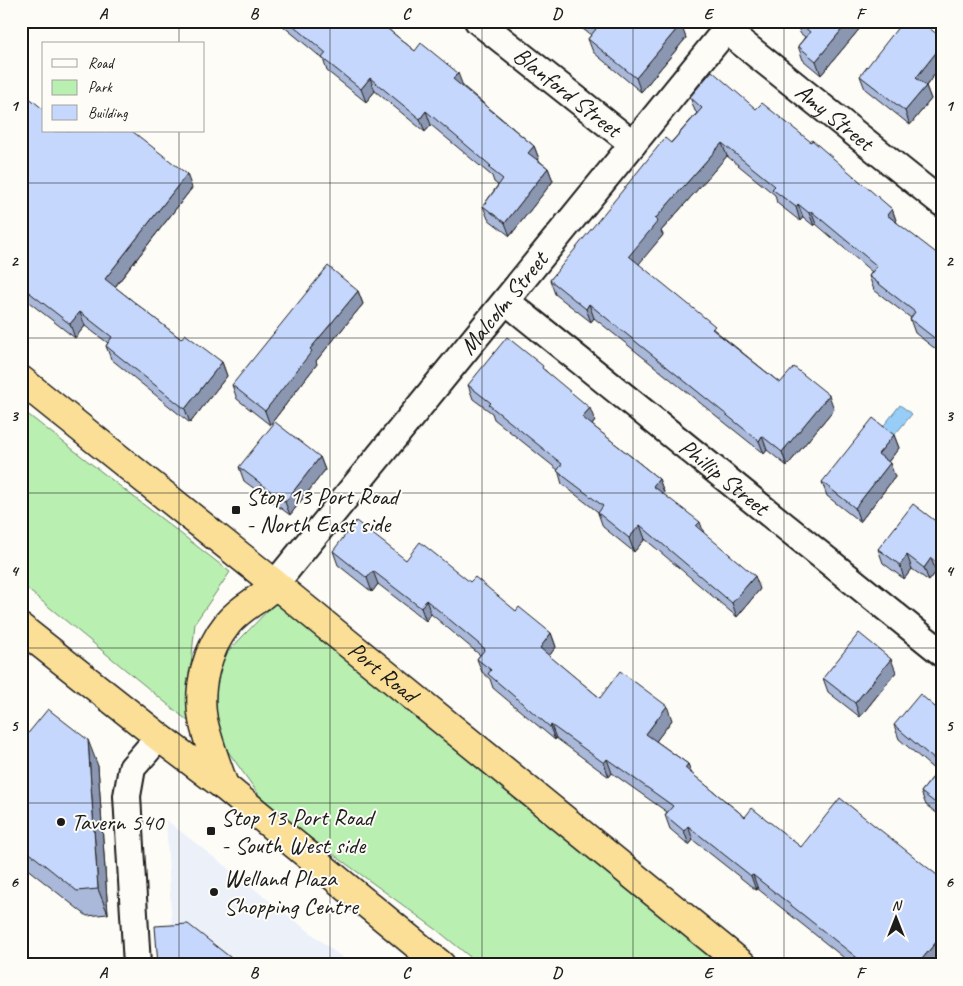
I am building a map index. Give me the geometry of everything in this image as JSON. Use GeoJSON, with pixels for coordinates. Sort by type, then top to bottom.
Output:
{"type":"FeatureCollection","features":[{"type":"Feature","properties":{"kind":"highway","name":"Port Road"},"geometry":{"type":"LineString","coordinates":[[21,380],[743,965]]}},
{"type":"Feature","properties":{"kind":"highway"},"geometry":{"type":"LineString","coordinates":[[224,786],[203,720],[202,700],[207,662],[214,644],[228,623],[244,606],[266,594],[275,584]]}},
{"type":"Feature","properties":{"kind":"highway"},"geometry":{"type":"LineString","coordinates":[[21,628],[224,786],[441,965]]}},
{"type":"Feature","properties":{"kind":"street","name":"Blanford Street"},"geometry":{"type":"LineString","coordinates":[[478,21],[633,144]]}},
{"type":"Feature","properties":{"kind":"street","name":"Malcolm Street"},"geometry":{"type":"LineString","coordinates":[[275,584],[729,26]]}},
{"type":"Feature","properties":{"kind":"street","name":"Amy Street"},"geometry":{"type":"LineString","coordinates":[[729,26],[942,203]]}},
{"type":"Feature","properties":{"kind":"street","name":"Phillip Street"},"geometry":{"type":"LineString","coordinates":[[506,301],[942,653]]}},
{"type":"Feature","properties":{"kind":"street"},"geometry":{"type":"LineString","coordinates":[[137,965],[127,796],[132,768],[159,737]]}},
{"type":"Feature","properties":{"kind":"shaded area","name":"Welland Plaza Shopping Centre"},"geometry":{"type":"Polygon","coordinates":[[[166,820],[352,965],[174,965],[166,820]]]}},
{"type":"Feature","properties":{"kind":"green space"},"geometry":{"type":"Polygon","coordinates":[[[21,409],[230,572],[195,623],[188,721],[21,584],[21,409]]]}},
{"type":"Feature","properties":{"kind":"green space"},"geometry":{"type":"Polygon","coordinates":[[[275,603],[725,965],[480,965],[437,930],[267,806],[212,729],[214,666],[275,603]]]}},
{"type":"Feature","properties":{"kind":"water"},"geometry":{"type":"Polygon","coordinates":[[[900,405],[912,414],[892,438],[881,429],[900,405]]]}},
{"type":"Feature","properties":{"kind":"building"},"geometry":{"type":"Polygon","coordinates":[[[288,21],[378,21],[415,51],[421,43],[458,73],[453,79],[534,146],[528,153],[548,168],[505,223],[483,206],[503,179],[489,168],[491,166],[426,111],[420,119],[370,78],[361,89],[322,58],[326,53],[288,21]]]}},
{"type":"Feature","properties":{"kind":"building"},"geometry":{"type":"Polygon","coordinates":[[[585,21],[678,21],[681,24],[636,78],[588,39],[596,29],[585,21]]]}},
{"type":"Feature","properties":{"kind":"building"},"geometry":{"type":"Polygon","coordinates":[[[797,21],[849,21],[816,61],[798,46],[810,32],[797,21]]]}},
{"type":"Feature","properties":{"kind":"building"},"geometry":{"type":"Polygon","coordinates":[[[903,21],[920,21],[942,38],[942,45],[916,78],[926,86],[905,111],[860,76],[903,21]]]}},
{"type":"Feature","properties":{"kind":"building"},"geometry":{"type":"Polygon","coordinates":[[[712,71],[756,109],[762,103],[811,142],[812,140],[892,209],[887,215],[939,255],[937,257],[942,261],[942,344],[910,319],[915,312],[869,276],[877,266],[811,211],[809,213],[798,204],[796,207],[772,189],[775,186],[722,143],[655,219],[658,221],[629,256],[715,326],[712,329],[780,383],[794,367],[829,395],[782,452],[762,436],[759,441],[589,304],[586,309],[550,280],[665,138],[671,143],[702,108],[690,97],[712,71]]]}},
{"type":"Feature","properties":{"kind":"building"},"geometry":{"type":"Polygon","coordinates":[[[21,91],[42,108],[42,132],[133,132],[187,174],[105,279],[181,339],[185,334],[222,362],[185,409],[106,346],[112,337],[80,312],[70,324],[21,286],[21,91]]]}},
{"type":"Feature","properties":{"kind":"building"},"geometry":{"type":"Polygon","coordinates":[[[328,266],[358,291],[310,349],[312,351],[265,411],[232,385],[328,266]]]}},
{"type":"Feature","properties":{"kind":"building"},"geometry":{"type":"Polygon","coordinates":[[[507,337],[590,408],[582,417],[659,479],[653,486],[700,522],[696,526],[755,576],[732,603],[640,525],[629,538],[598,513],[603,506],[557,471],[562,464],[489,405],[491,403],[468,385],[507,337]]]}},
{"type":"Feature","properties":{"kind":"building"},"geometry":{"type":"Polygon","coordinates":[[[873,418],[894,435],[878,454],[890,463],[855,508],[822,482],[873,418]]]}},
{"type":"Feature","properties":{"kind":"building"},"geometry":{"type":"Polygon","coordinates":[[[275,422],[320,457],[285,502],[239,467],[275,422]]]}},
{"type":"Feature","properties":{"kind":"building"},"geometry":{"type":"Polygon","coordinates":[[[913,504],[942,526],[942,567],[931,558],[924,568],[907,555],[900,565],[878,549],[913,504]]]}},
{"type":"Feature","properties":{"kind":"building"},"geometry":{"type":"Polygon","coordinates":[[[356,521],[406,560],[420,542],[470,582],[475,577],[516,611],[519,607],[551,633],[540,648],[600,698],[620,671],[667,706],[646,734],[688,764],[685,768],[745,817],[752,808],[801,847],[840,798],[942,879],[942,935],[917,965],[866,965],[688,826],[684,831],[665,815],[673,806],[607,759],[604,763],[551,725],[550,727],[488,674],[491,670],[477,659],[485,649],[426,600],[421,608],[373,571],[367,578],[333,551],[356,521]]]}},
{"type":"Feature","properties":{"kind":"building"},"geometry":{"type":"Polygon","coordinates":[[[859,633],[891,659],[855,703],[823,678],[859,633]]]}},
{"type":"Feature","properties":{"kind":"building"},"geometry":{"type":"Polygon","coordinates":[[[920,694],[942,713],[942,766],[894,725],[920,694]]]}},
{"type":"Feature","properties":{"kind":"building","name":"Tavern 540"},"geometry":{"type":"Polygon","coordinates":[[[48,709],[88,740],[98,889],[77,891],[21,846],[21,742],[48,709]]]}},
{"type":"Feature","properties":{"kind":"building"},"geometry":{"type":"Polygon","coordinates":[[[942,766],[942,808],[921,792],[942,766]]]}},
{"type":"Feature","properties":{"kind":"building"},"geometry":{"type":"Polygon","coordinates":[[[188,924],[240,965],[158,965],[155,926],[188,924]]]}},
{"type":"Feature","properties":{"kind":"place","name":"Stop 13 Port Road - North East side"},"geometry":{"type":"Point","coordinates":[236,510]}},
{"type":"Feature","properties":{"kind":"place","name":"Tavern 540"},"geometry":{"type":"Point","coordinates":[61,822]}},
{"type":"Feature","properties":{"kind":"place","name":"Stop 13 Port Road - South West side"},"geometry":{"type":"Point","coordinates":[211,831]}},
{"type":"Feature","properties":{"kind":"place","name":"Welland Plaza Shopping Centre"},"geometry":{"type":"Point","coordinates":[214,892]}}]}
